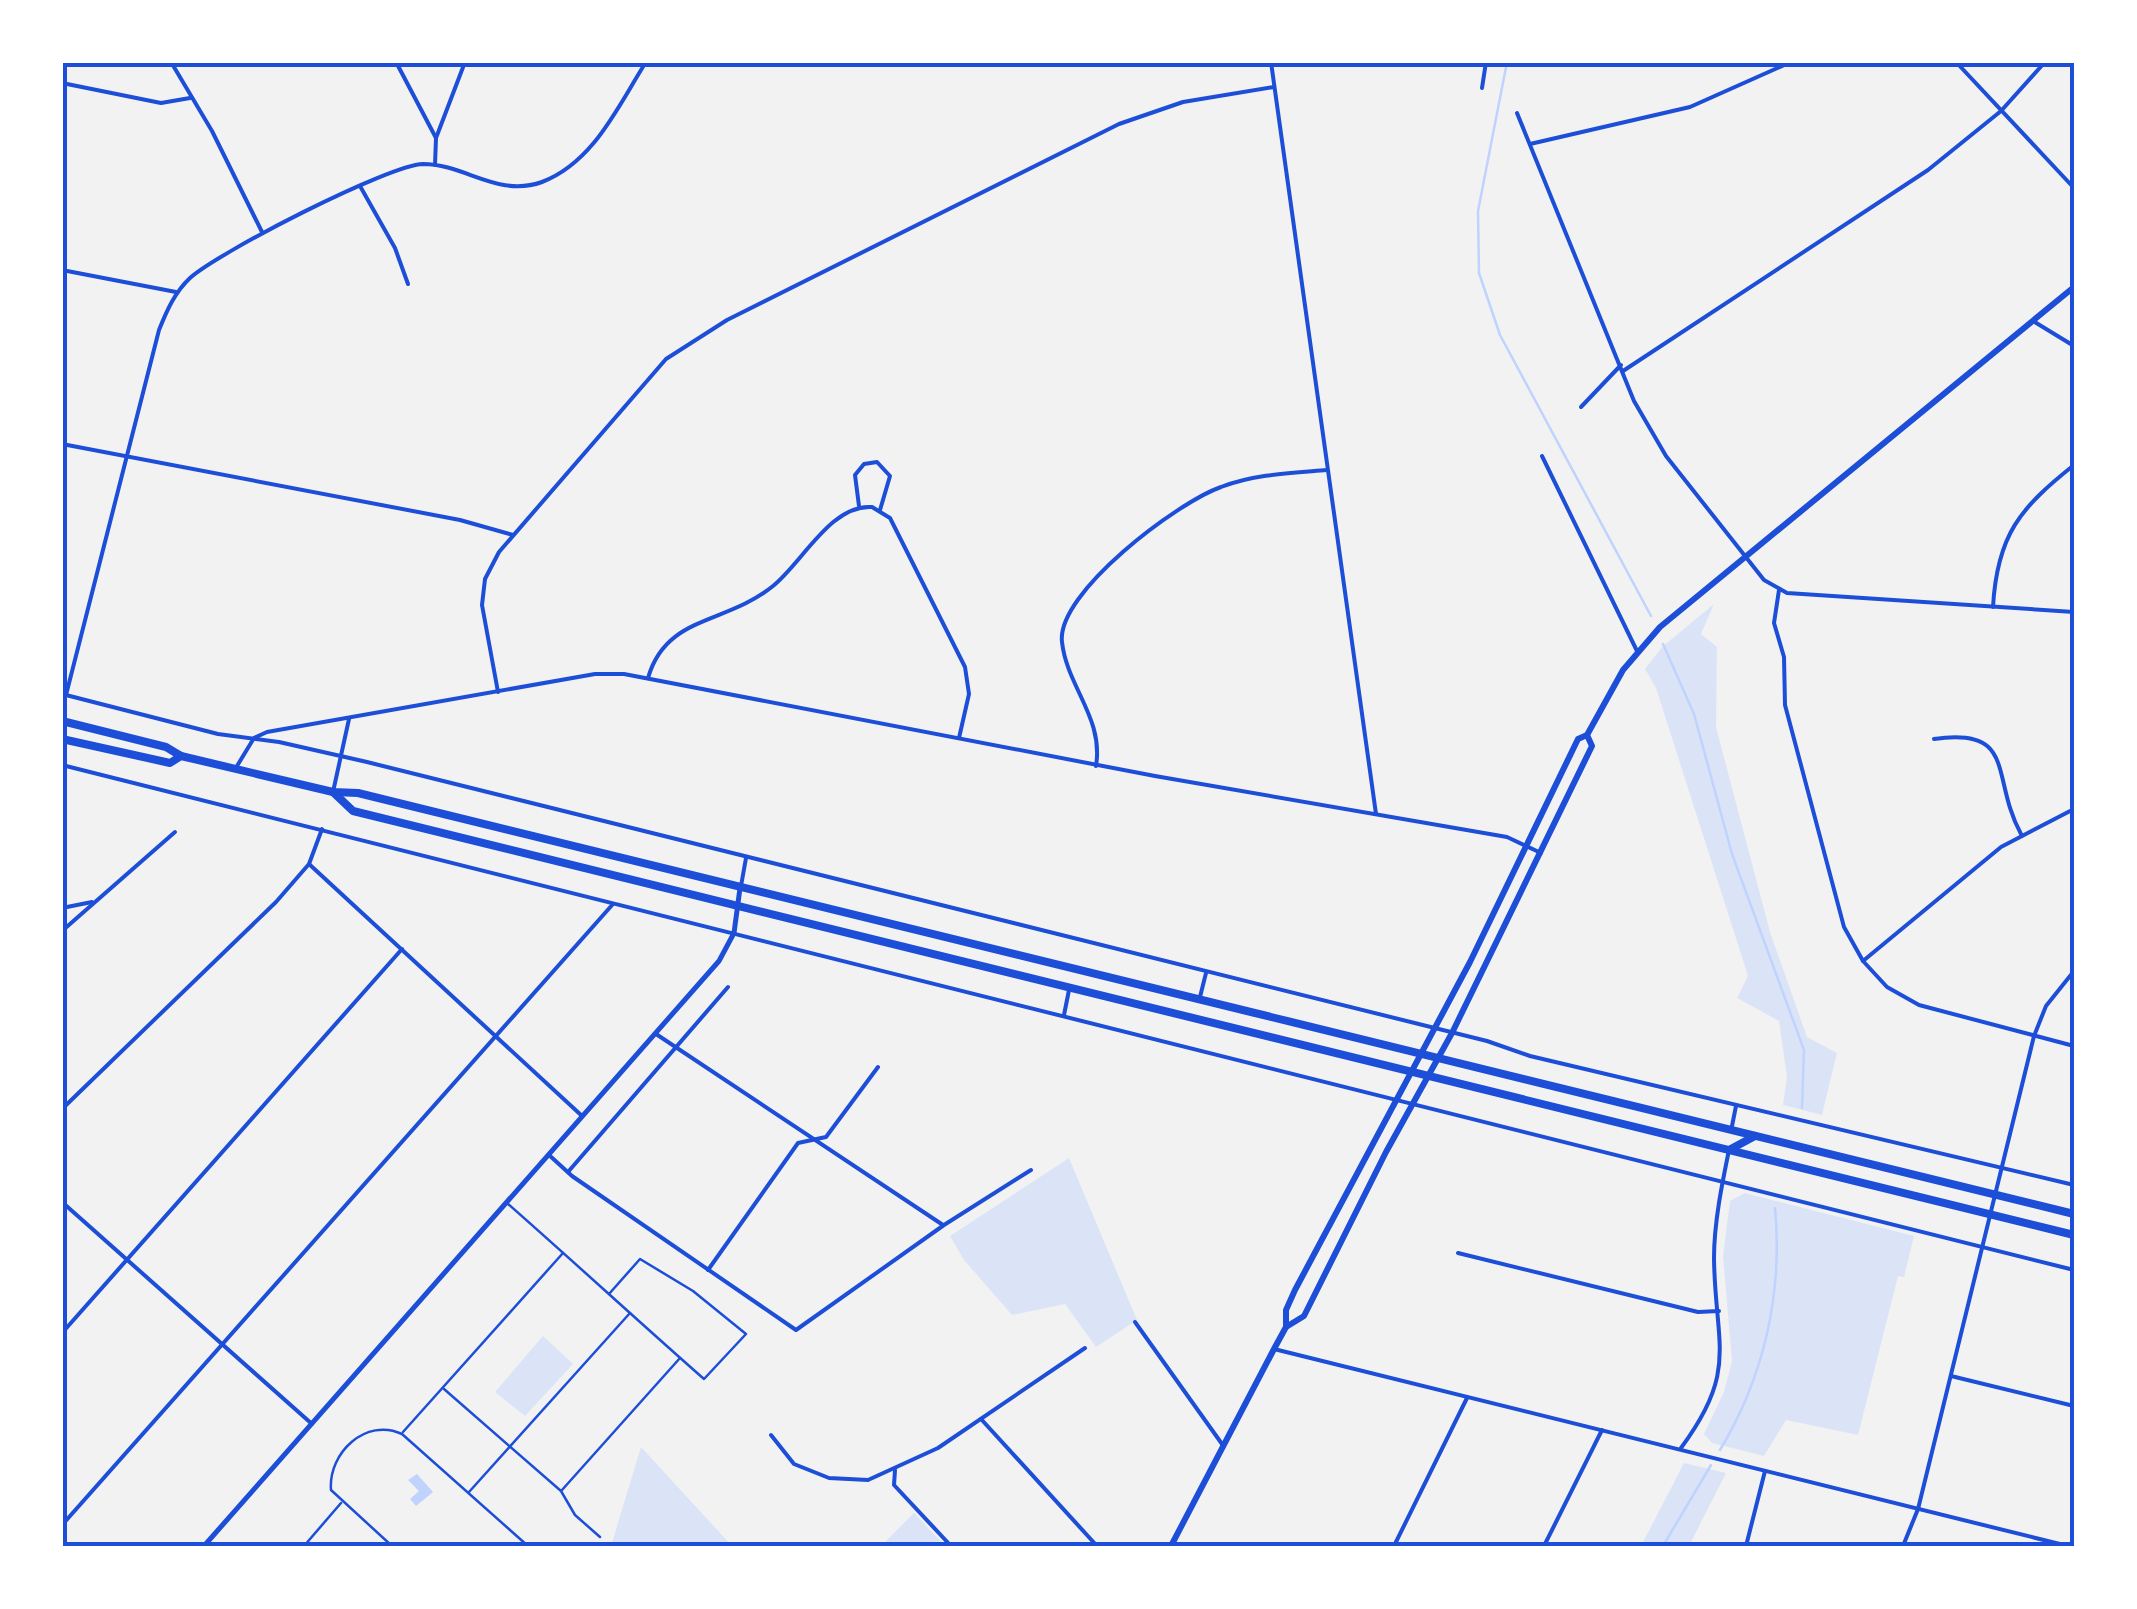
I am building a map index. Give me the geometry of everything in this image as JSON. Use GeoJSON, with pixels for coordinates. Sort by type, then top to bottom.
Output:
{"type":"FeatureCollection","features":[{"type":"Feature","properties":{"kind":"highway"},"geometry":{"type":"LineString","coordinates":[[62,721],[166,747],[181,756],[333,792],[358,793],[2074,1214]]}},
{"type":"Feature","properties":{"kind":"highway"},"geometry":{"type":"LineString","coordinates":[[62,739],[170,763],[181,756]]}},
{"type":"Feature","properties":{"kind":"highway"},"geometry":{"type":"LineString","coordinates":[[333,792],[353,811],[2074,1235]]}},
{"type":"Feature","properties":{"kind":"highway"},"geometry":{"type":"LineString","coordinates":[[1704,1144],[1731,1131]]}},
{"type":"Feature","properties":{"kind":"highway"},"geometry":{"type":"LineString","coordinates":[[1729,1150],[1755,1136]]}},
{"type":"Feature","properties":{"kind":"main road"},"geometry":{"type":"LineString","coordinates":[[1286,1328],[1286,1310],[1394,1098],[1422,1052],[1578,739],[1587,735],[1637,650],[1746,554],[2074,287]]}},
{"type":"Feature","properties":{"kind":"main road"},"geometry":{"type":"LineString","coordinates":[[1171,1546],[1286,1328],[1304,1316],[1452,1032],[1592,746],[1587,735]]}},
{"type":"Feature","properties":{"kind":"street"},"geometry":{"type":"LineString","coordinates":[[171,62],[262,232]]}},
{"type":"Feature","properties":{"kind":"street"},"geometry":{"type":"LineString","coordinates":[[396,62],[436,138]]}},
{"type":"Feature","properties":{"kind":"street"},"geometry":{"type":"LineString","coordinates":[[435,165],[436,138],[465,62]]}},
{"type":"Feature","properties":{"kind":"street"},"geometry":{"type":"LineString","coordinates":[[646,62],[585,154],[559,174],[515,187],[435,165],[405,166],[262,232],[201,268],[177,292],[159,330],[64,694],[203,730],[341,756],[1452,1032],[1684,1094],[2074,1186]]}},
{"type":"Feature","properties":{"kind":"street"},"geometry":{"type":"LineString","coordinates":[[1271,62],[1376,814]]}},
{"type":"Feature","properties":{"kind":"street"},"geometry":{"type":"LineString","coordinates":[[1482,88],[1486,62]]}},
{"type":"Feature","properties":{"kind":"street"},"geometry":{"type":"LineString","coordinates":[[1530,144],[1690,107],[1791,62]]}},
{"type":"Feature","properties":{"kind":"street"},"geometry":{"type":"LineString","coordinates":[[1956,62],[2074,188]]}},
{"type":"Feature","properties":{"kind":"street"},"geometry":{"type":"LineString","coordinates":[[1581,407],[1622,368],[1928,170],[2002,110],[2045,62]]}},
{"type":"Feature","properties":{"kind":"street"},"geometry":{"type":"LineString","coordinates":[[62,83],[162,103],[191,97]]}},
{"type":"Feature","properties":{"kind":"street"},"geometry":{"type":"LineString","coordinates":[[498,692],[482,593],[489,568],[512,535],[666,359],[700,335],[1131,119],[1183,102],[1274,87]]}},
{"type":"Feature","properties":{"kind":"street"},"geometry":{"type":"LineString","coordinates":[[1517,114],[1622,368],[1666,456],[1764,580],[1778,590],[2074,612]]}},
{"type":"Feature","properties":{"kind":"street"},"geometry":{"type":"LineString","coordinates":[[360,186],[395,248],[408,284]]}},
{"type":"Feature","properties":{"kind":"street"},"geometry":{"type":"LineString","coordinates":[[62,270],[177,292]]}},
{"type":"Feature","properties":{"kind":"street"},"geometry":{"type":"LineString","coordinates":[[2033,321],[2074,346]]}},
{"type":"Feature","properties":{"kind":"street"},"geometry":{"type":"LineString","coordinates":[[62,444],[460,520],[512,535]]}},
{"type":"Feature","properties":{"kind":"street"},"geometry":{"type":"LineString","coordinates":[[1542,456],[1586,554],[1637,650]]}},
{"type":"Feature","properties":{"kind":"street"},"geometry":{"type":"LineString","coordinates":[[859,507],[855,475],[864,464],[877,462],[890,476],[880,510]]}},
{"type":"Feature","properties":{"kind":"street"},"geometry":{"type":"LineString","coordinates":[[1993,607],[1998,562],[2011,528],[2034,499],[2074,465]]}},
{"type":"Feature","properties":{"kind":"street"},"geometry":{"type":"LineString","coordinates":[[1096,766],[1095,725],[1062,642],[1069,607],[1164,519],[1199,496],[1254,477],[1327,470]]}},
{"type":"Feature","properties":{"kind":"street"},"geometry":{"type":"LineString","coordinates":[[648,678],[669,637],[750,602],[789,573],[842,514],[859,507],[880,510],[904,543],[965,667],[969,694],[959,738]]}},
{"type":"Feature","properties":{"kind":"street"},"geometry":{"type":"LineString","coordinates":[[1778,590],[1774,624],[1784,658],[1785,705],[1844,926],[1863,962],[1887,986],[1918,1006],[2074,1046]]}},
{"type":"Feature","properties":{"kind":"street"},"geometry":{"type":"LineString","coordinates":[[236,769],[254,738],[267,732],[611,673],[1096,766],[1507,837],[1541,853]]}},
{"type":"Feature","properties":{"kind":"street"},"geometry":{"type":"LineString","coordinates":[[333,792],[350,717]]}},
{"type":"Feature","properties":{"kind":"street"},"geometry":{"type":"LineString","coordinates":[[1934,739],[1964,735],[1990,747],[1999,764],[2006,808],[2021,834]]}},
{"type":"Feature","properties":{"kind":"street"},"geometry":{"type":"LineString","coordinates":[[62,766],[2074,1270]]}},
{"type":"Feature","properties":{"kind":"street"},"geometry":{"type":"LineString","coordinates":[[1863,962],[2021,834],[2074,809]]}},
{"type":"Feature","properties":{"kind":"street"},"geometry":{"type":"LineString","coordinates":[[62,1109],[209,969],[309,864],[322,829]]}},
{"type":"Feature","properties":{"kind":"street"},"geometry":{"type":"LineString","coordinates":[[62,931],[175,832]]}},
{"type":"Feature","properties":{"kind":"street"},"geometry":{"type":"LineString","coordinates":[[204,1546],[719,961],[734,933],[746,858]]}},
{"type":"Feature","properties":{"kind":"street"},"geometry":{"type":"LineString","coordinates":[[309,864],[584,1117]]}},
{"type":"Feature","properties":{"kind":"street"},"geometry":{"type":"LineString","coordinates":[[62,908],[95,902]]}},
{"type":"Feature","properties":{"kind":"street"},"geometry":{"type":"LineString","coordinates":[[62,1525],[615,902]]}},
{"type":"Feature","properties":{"kind":"street"},"geometry":{"type":"LineString","coordinates":[[62,1332],[402,950]]}},
{"type":"Feature","properties":{"kind":"street"},"geometry":{"type":"LineString","coordinates":[[1903,1546],[1918,1510],[2034,1036],[2046,1006],[2074,971]]}},
{"type":"Feature","properties":{"kind":"street"},"geometry":{"type":"LineString","coordinates":[[1200,1000],[1206,973]]}},
{"type":"Feature","properties":{"kind":"street"},"geometry":{"type":"LineString","coordinates":[[568,1172],[728,987]]}},
{"type":"Feature","properties":{"kind":"street"},"geometry":{"type":"LineString","coordinates":[[1064,1015],[1069,990]]}},
{"type":"Feature","properties":{"kind":"street"},"geometry":{"type":"LineString","coordinates":[[656,1034],[944,1226]]}},
{"type":"Feature","properties":{"kind":"street"},"geometry":{"type":"LineString","coordinates":[[708,1270],[798,1144],[826,1137],[878,1067]]}},
{"type":"Feature","properties":{"kind":"street"},"geometry":{"type":"LineString","coordinates":[[1731,1131],[1737,1104]]}},
{"type":"Feature","properties":{"kind":"street"},"geometry":{"type":"LineString","coordinates":[[1681,1448],[1703,1416],[1718,1380],[1723,1342],[1714,1252],[1729,1150]]}},
{"type":"Feature","properties":{"kind":"street"},"geometry":{"type":"LineString","coordinates":[[550,1156],[796,1330],[1031,1170]]}},
{"type":"Feature","properties":{"kind":"street"},"geometry":{"type":"LineString","coordinates":[[62,1202],[312,1424]]}},
{"type":"Feature","properties":{"kind":"street"},"geometry":{"type":"LineString","coordinates":[[1458,1254],[1698,1312],[1719,1312]]}},
{"type":"Feature","properties":{"kind":"street"},"geometry":{"type":"LineString","coordinates":[[1135,1322],[1223,1446]]}},
{"type":"Feature","properties":{"kind":"street"},"geometry":{"type":"LineString","coordinates":[[770,1435],[794,1464],[829,1478],[868,1480],[896,1470],[982,1419],[1085,1348]]}},
{"type":"Feature","properties":{"kind":"street"},"geometry":{"type":"LineString","coordinates":[[1274,1349],[2068,1546]]}},
{"type":"Feature","properties":{"kind":"street"},"geometry":{"type":"LineString","coordinates":[[1951,1376],[2074,1406]]}},
{"type":"Feature","properties":{"kind":"street"},"geometry":{"type":"LineString","coordinates":[[1394,1546],[1468,1397]]}},
{"type":"Feature","properties":{"kind":"street"},"geometry":{"type":"LineString","coordinates":[[982,1419],[1097,1546]]}},
{"type":"Feature","properties":{"kind":"street"},"geometry":{"type":"LineString","coordinates":[[1544,1546],[1602,1430]]}},
{"type":"Feature","properties":{"kind":"street"},"geometry":{"type":"LineString","coordinates":[[896,1470],[894,1486],[951,1546]]}},
{"type":"Feature","properties":{"kind":"street"},"geometry":{"type":"LineString","coordinates":[[1746,1546],[1765,1471]]}},
{"type":"Feature","properties":{"kind":"lane"},"geometry":{"type":"LineString","coordinates":[[507,1203],[704,1379],[746,1334],[693,1291],[640,1259],[609,1294]]}},
{"type":"Feature","properties":{"kind":"lane"},"geometry":{"type":"LineString","coordinates":[[402,1434],[563,1253]]}},
{"type":"Feature","properties":{"kind":"lane"},"geometry":{"type":"LineString","coordinates":[[468,1493],[630,1313]]}},
{"type":"Feature","properties":{"kind":"lane"},"geometry":{"type":"LineString","coordinates":[[561,1491],[680,1358]]}},
{"type":"Feature","properties":{"kind":"lane"},"geometry":{"type":"LineString","coordinates":[[443,1388],[561,1491],[575,1514],[600,1537]]}},
{"type":"Feature","properties":{"kind":"lane"},"geometry":{"type":"LineString","coordinates":[[392,1546],[330,1490],[330,1478],[339,1456],[364,1432],[379,1427],[402,1434],[528,1546]]}},
{"type":"Feature","properties":{"kind":"lane"},"geometry":{"type":"LineString","coordinates":[[306,1546],[342,1502]]}},
{"type":"Feature","properties":{"kind":"shaded area"},"geometry":{"type":"Polygon","coordinates":[[[1714,604],[1701,634],[1717,647],[1716,727],[1770,932],[1807,1037],[1837,1053],[1822,1115],[1783,1105],[1787,1077],[1779,1021],[1737,998],[1748,976],[1656,688],[1645,669],[1662,647],[1714,604]]]}},
{"type":"Feature","properties":{"kind":"shaded area"},"geometry":{"type":"Polygon","coordinates":[[[1069,1158],[1137,1320],[1096,1347],[1065,1304],[1012,1315],[964,1260],[950,1236],[1069,1158]]]}},
{"type":"Feature","properties":{"kind":"shaded area"},"geometry":{"type":"Polygon","coordinates":[[[1745,1193],[1914,1236],[1904,1277],[1898,1276],[1858,1435],[1786,1420],[1764,1456],[1712,1443],[1704,1434],[1724,1392],[1732,1361],[1723,1256],[1730,1201],[1745,1193]]]}},
{"type":"Feature","properties":{"kind":"shaded area"},"geometry":{"type":"Polygon","coordinates":[[[543,1336],[573,1364],[525,1416],[495,1392],[543,1336]]]}},
{"type":"Feature","properties":{"kind":"shaded area"},"geometry":{"type":"Polygon","coordinates":[[[641,1447],[732,1546],[611,1546],[641,1447]]]}},
{"type":"Feature","properties":{"kind":"shaded area"},"geometry":{"type":"Polygon","coordinates":[[[1684,1463],[1726,1473],[1689,1546],[1641,1546],[1684,1463]]]}},
{"type":"Feature","properties":{"kind":"shaded area"},"geometry":{"type":"Polygon","coordinates":[[[914,1513],[945,1546],[881,1546],[914,1513]]]}},
{"type":"Feature","properties":{"kind":"water"},"geometry":{"type":"Polygon","coordinates":[[[417,1474],[433,1492],[416,1506],[410,1499],[419,1491],[408,1480],[417,1474]]]}},
{"type":"Feature","properties":{"kind":"waterway"},"geometry":{"type":"LineString","coordinates":[[1507,62],[1478,211],[1479,273],[1500,335],[1651,616]]}},
{"type":"Feature","properties":{"kind":"waterway"},"geometry":{"type":"LineString","coordinates":[[1663,644],[1694,714],[1732,854],[1804,1050],[1802,1108]]}},
{"type":"Feature","properties":{"kind":"waterway"},"geometry":{"type":"LineString","coordinates":[[1720,1450],[1748,1393],[1767,1334],[1776,1271],[1775,1208]]}},
{"type":"Feature","properties":{"kind":"waterway"},"geometry":{"type":"LineString","coordinates":[[1663,1546],[1711,1465]]}}]}
